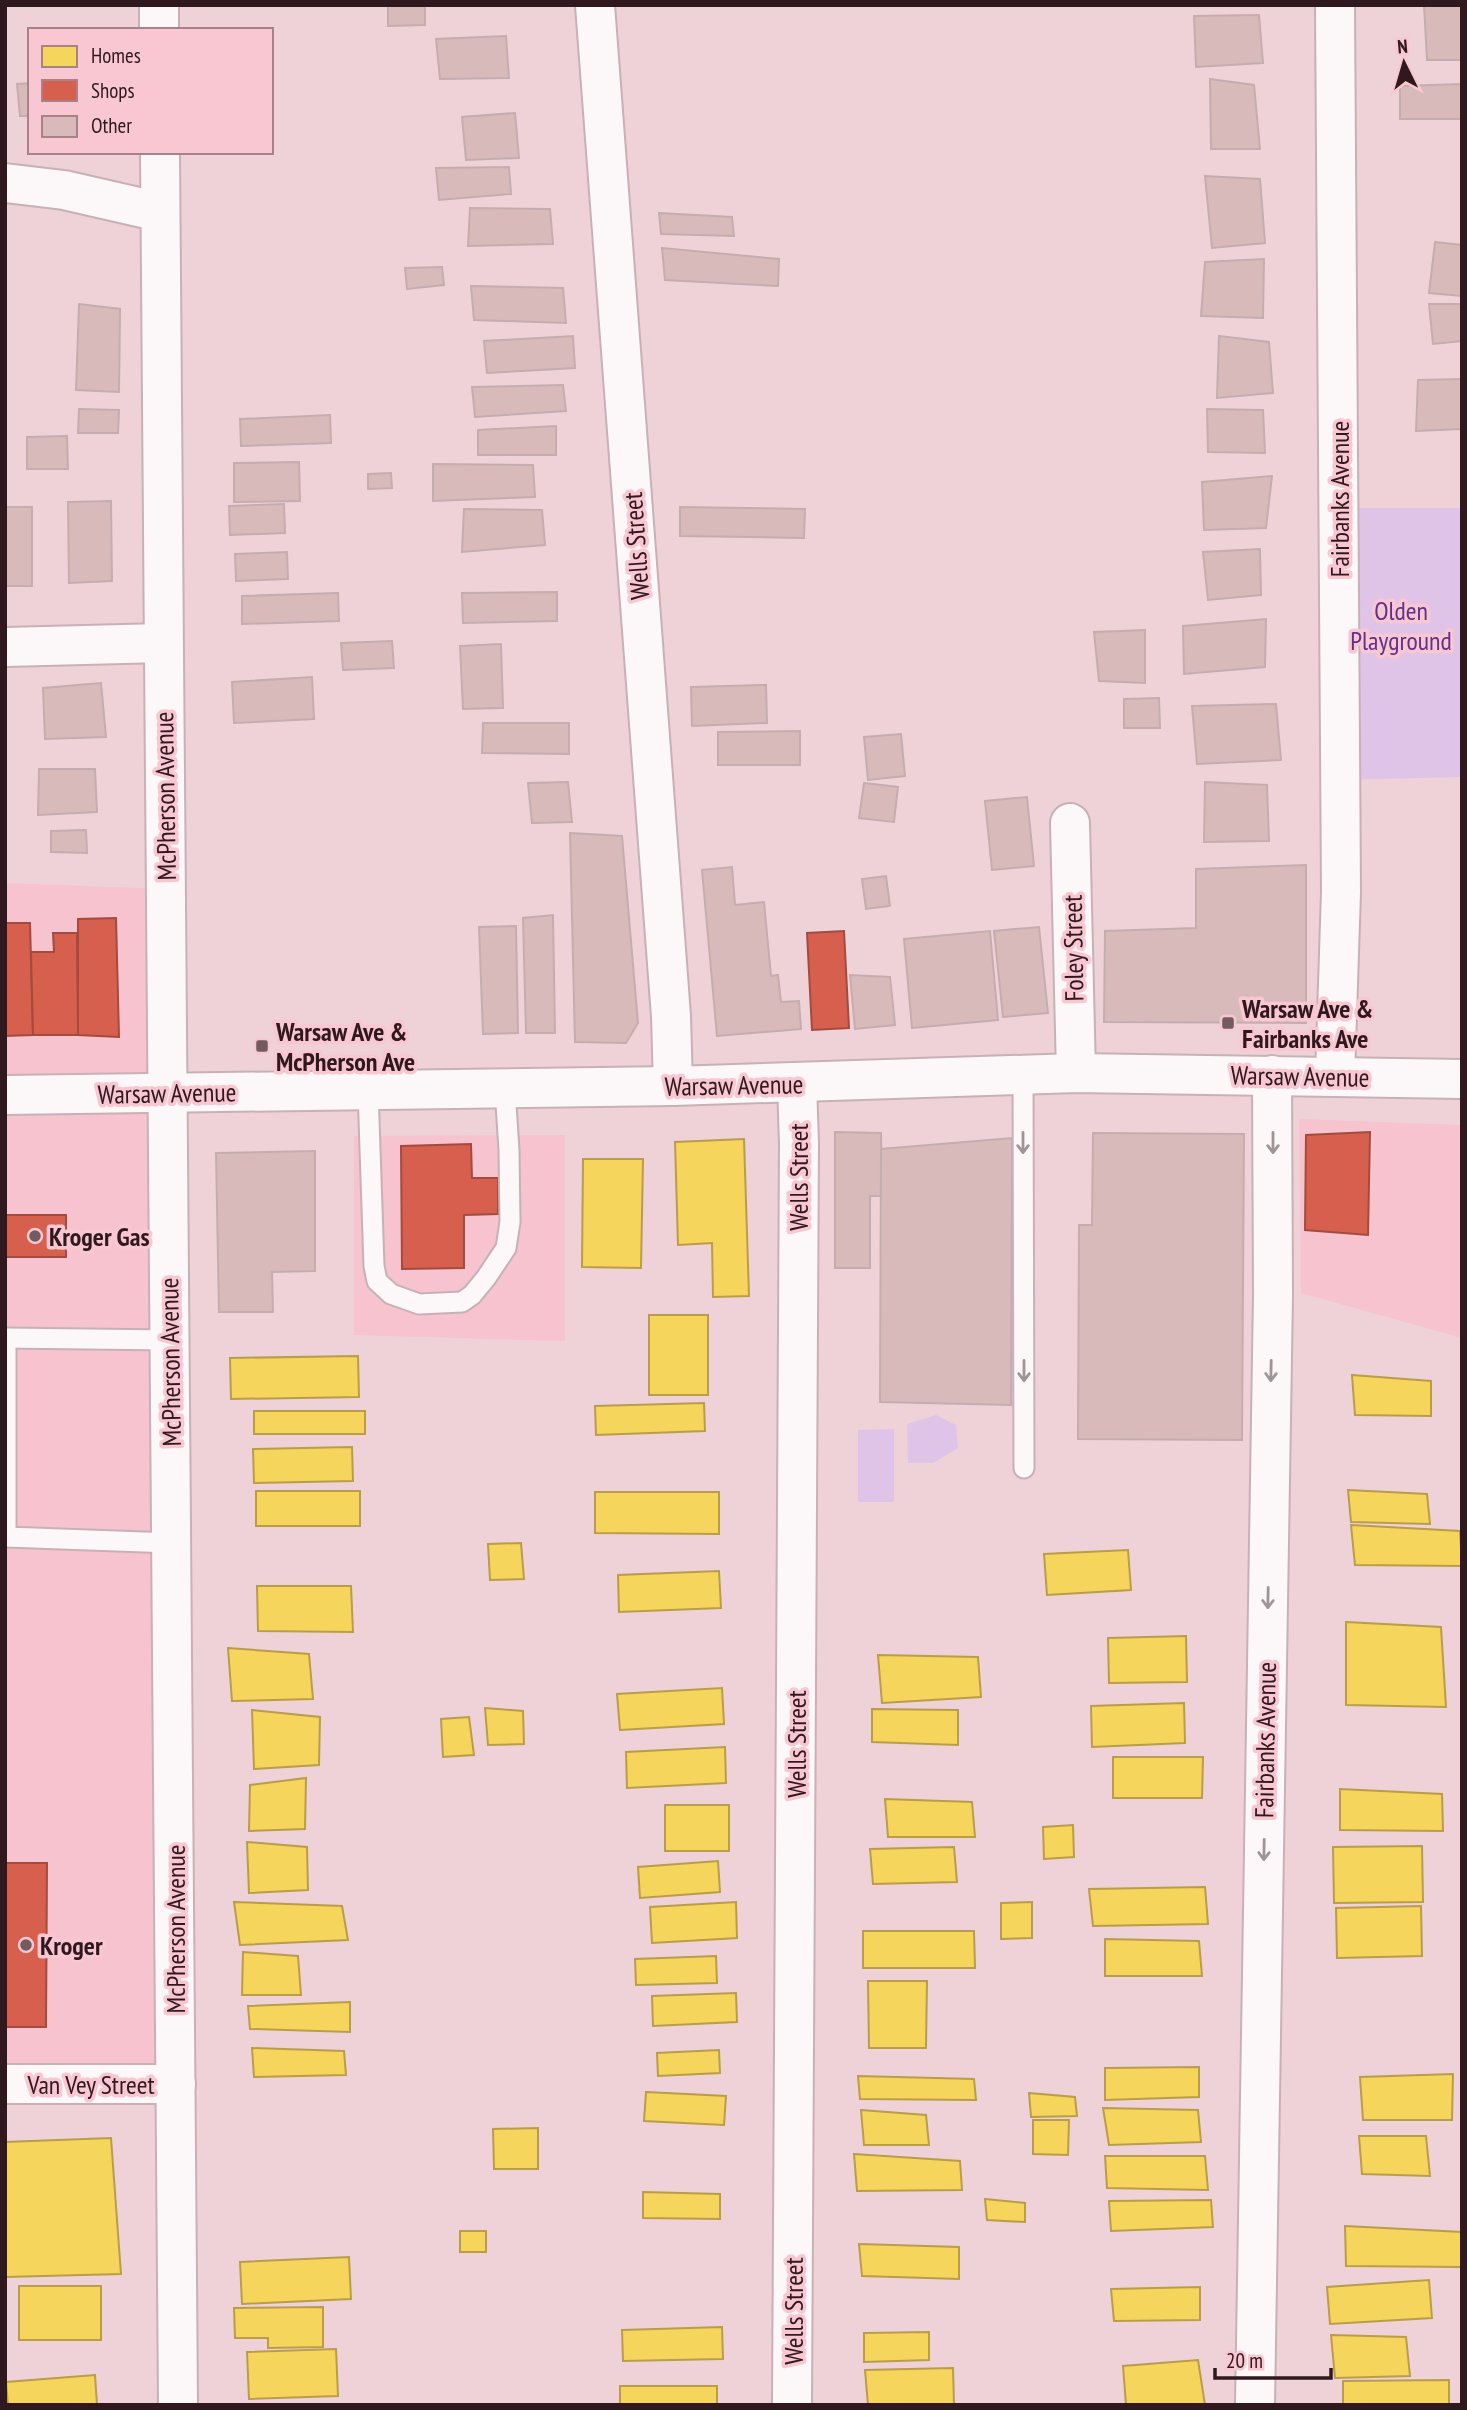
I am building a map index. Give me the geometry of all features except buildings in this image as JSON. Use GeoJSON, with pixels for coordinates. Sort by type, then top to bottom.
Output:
{"type":"FeatureCollection","features":[{"type":"Feature","properties":{"kind":"street"},"geometry":{"type":"LineString","coordinates":[[159,5],[159,28]]}},
{"type":"Feature","properties":{"kind":"street","name":"Wells Street"},"geometry":{"type":"LineString","coordinates":[[595,5],[671,1016],[673,1086]]}},
{"type":"Feature","properties":{"kind":"street","name":"Fairbanks Avenue"},"geometry":{"type":"LineString","coordinates":[[1335,5],[1341,892],[1335,1076]]}},
{"type":"Feature","properties":{"kind":"street","name":"McPherson Avenue"},"geometry":{"type":"LineString","coordinates":[[160,154],[178,2405]]}},
{"type":"Feature","properties":{"kind":"street"},"geometry":{"type":"LineString","coordinates":[[5,183],[64,190],[160,212]]}},
{"type":"Feature","properties":{"kind":"street"},"geometry":{"type":"LineString","coordinates":[[5,647],[163,643]]}},
{"type":"Feature","properties":{"kind":"street","name":"Foley Street"},"geometry":{"type":"LineString","coordinates":[[1070,823],[1076,1073]]}},
{"type":"Feature","properties":{"kind":"street","name":"Warsaw Avenue"},"geometry":{"type":"LineString","coordinates":[[5,1095],[673,1086],[1076,1073],[1462,1079]]}},
{"type":"Feature","properties":{"kind":"street","name":"Fairbanks Avenue"},"geometry":{"type":"LineString","coordinates":[[1255,2405],[1272,1351],[1272,1075]]}},
{"type":"Feature","properties":{"kind":"street","name":"Wells Street"},"geometry":{"type":"LineString","coordinates":[[792,2405],[799,1172],[797,1083]]}},
{"type":"Feature","properties":{"kind":"street","name":"Van Vey Street"},"geometry":{"type":"LineString","coordinates":[[5,2084],[176,2084]]}},
{"type":"Feature","properties":{"kind":"lane"},"geometry":{"type":"LineString","coordinates":[[1023,1075],[1024,1468]]}},
{"type":"Feature","properties":{"kind":"lane"},"geometry":{"type":"LineString","coordinates":[[368,1090],[375,1273],[377,1280],[391,1294],[419,1304],[462,1302],[472,1296],[506,1248],[510,1223],[505,1089]]}},
{"type":"Feature","properties":{"kind":"lane"},"geometry":{"type":"LineString","coordinates":[[170,1340],[5,1338],[6,1537],[172,1543]]}},
{"type":"Feature","properties":{"kind":"shaded area"},"geometry":{"type":"Polygon","coordinates":[[[5,883],[166,889],[176,2084],[5,2084],[5,883]]]}},
{"type":"Feature","properties":{"kind":"shaded area"},"geometry":{"type":"Polygon","coordinates":[[[1299,1119],[1462,1125],[1462,1338],[1301,1293],[1299,1119]]]}},
{"type":"Feature","properties":{"kind":"shaded area"},"geometry":{"type":"Polygon","coordinates":[[[565,1135],[565,1341],[354,1335],[354,1136],[565,1135]]]}},
{"type":"Feature","properties":{"kind":"green space","name":"Olden Playground"},"geometry":{"type":"Polygon","coordinates":[[[1339,508],[1462,508],[1462,777],[1340,780],[1339,508]]]}},
{"type":"Feature","properties":{"kind":"green space"},"geometry":{"type":"Polygon","coordinates":[[[936,1415],[956,1425],[958,1448],[933,1463],[908,1463],[907,1424],[936,1415]]]}},
{"type":"Feature","properties":{"kind":"green space"},"geometry":{"type":"Polygon","coordinates":[[[894,1429],[894,1502],[858,1502],[858,1430],[894,1429]]]}},
{"type":"Feature","properties":{"kind":"place","name":"Warsaw Ave & Fairbanks Ave"},"geometry":{"type":"Point","coordinates":[1228,1023]}},
{"type":"Feature","properties":{"kind":"place","name":"Warsaw Ave & McPherson Ave"},"geometry":{"type":"Point","coordinates":[262,1046]}},
{"type":"Feature","properties":{"kind":"place","name":"Kroger Gas"},"geometry":{"type":"Point","coordinates":[35,1236]}},
{"type":"Feature","properties":{"kind":"place","name":"Kroger"},"geometry":{"type":"Point","coordinates":[26,1945]}}]}
